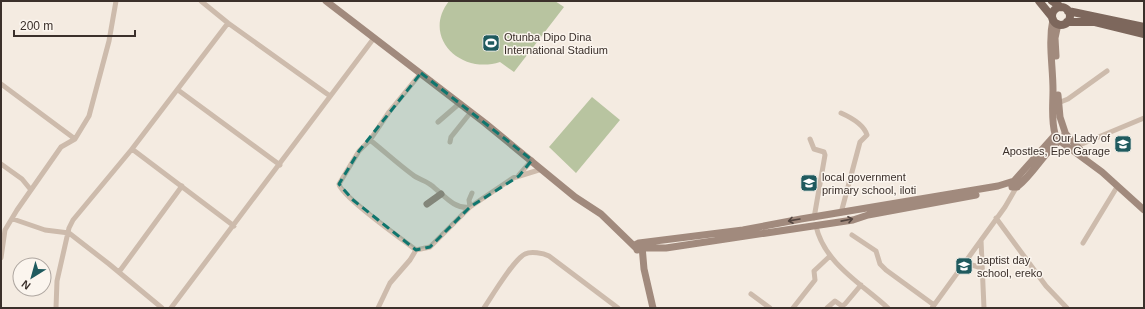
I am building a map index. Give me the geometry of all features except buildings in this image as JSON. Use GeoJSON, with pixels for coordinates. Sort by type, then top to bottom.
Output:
{"type":"FeatureCollection","features":[{"type":"Feature","properties":{"kind":"main road"},"geometry":{"type":"LineString","coordinates":[[1039,1],[1054,20],[1067,22],[1085,20],[1144,34]]}},
{"type":"Feature","properties":{"kind":"main road"},"geometry":{"type":"LineString","coordinates":[[1052,1],[1068,11],[1144,27]]}},
{"type":"Feature","properties":{"kind":"main road"},"geometry":{"type":"LineString","coordinates":[[1054,20],[1055,9],[1061,7]]}},
{"type":"Feature","properties":{"kind":"main road"},"geometry":{"type":"LineString","coordinates":[[1067,22],[1070,16],[1068,11]]}},
{"type":"Feature","properties":{"kind":"street"},"geometry":{"type":"LineString","coordinates":[[1,258],[3,228],[13,219],[61,147],[75,139],[89,116],[109,41],[116,1]]}},
{"type":"Feature","properties":{"kind":"street"},"geometry":{"type":"LineString","coordinates":[[201,1],[228,23],[330,96]]}},
{"type":"Feature","properties":{"kind":"street"},"geometry":{"type":"LineString","coordinates":[[326,1],[532,160],[575,197],[601,214],[639,247],[652,308]]}},
{"type":"Feature","properties":{"kind":"street"},"geometry":{"type":"LineString","coordinates":[[1054,20],[1058,103],[1065,132],[1065,138],[1057,138]]}},
{"type":"Feature","properties":{"kind":"street"},"geometry":{"type":"LineString","coordinates":[[1054,20],[1050,44],[1053,90],[1053,122],[1057,138],[1102,172]]}},
{"type":"Feature","properties":{"kind":"street"},"geometry":{"type":"LineString","coordinates":[[56,308],[57,281],[73,220],[132,149],[228,23]]}},
{"type":"Feature","properties":{"kind":"street"},"geometry":{"type":"LineString","coordinates":[[171,308],[374,38]]}},
{"type":"Feature","properties":{"kind":"street"},"geometry":{"type":"LineString","coordinates":[[1058,103],[1068,98],[1107,71]]}},
{"type":"Feature","properties":{"kind":"street"},"geometry":{"type":"LineString","coordinates":[[416,250],[387,229],[340,188],[339,184],[359,151],[370,140],[389,112],[421,73]]}},
{"type":"Feature","properties":{"kind":"street"},"geometry":{"type":"LineString","coordinates":[[1,84],[75,139]]}},
{"type":"Feature","properties":{"kind":"street"},"geometry":{"type":"LineString","coordinates":[[178,90],[280,165]]}},
{"type":"Feature","properties":{"kind":"street"},"geometry":{"type":"LineString","coordinates":[[438,122],[460,104]]}},
{"type":"Feature","properties":{"kind":"street"},"geometry":{"type":"LineString","coordinates":[[450,142],[450,137],[471,112]]}},
{"type":"Feature","properties":{"kind":"street"},"geometry":{"type":"LineString","coordinates":[[840,213],[860,142],[867,135],[866,131],[841,113]]}},
{"type":"Feature","properties":{"kind":"street"},"geometry":{"type":"LineString","coordinates":[[1077,146],[1144,118]]}},
{"type":"Feature","properties":{"kind":"street"},"geometry":{"type":"LineString","coordinates":[[1065,132],[1117,187],[1144,210]]}},
{"type":"Feature","properties":{"kind":"street"},"geometry":{"type":"LineString","coordinates":[[639,247],[666,248],[816,226],[1014,185],[1027,179],[1057,138]]}},
{"type":"Feature","properties":{"kind":"street"},"geometry":{"type":"LineString","coordinates":[[810,139],[814,149],[824,152],[825,155],[814,218]]}},
{"type":"Feature","properties":{"kind":"street"},"geometry":{"type":"LineString","coordinates":[[370,140],[414,176],[433,186],[441,194],[456,204],[470,207]]}},
{"type":"Feature","properties":{"kind":"street"},"geometry":{"type":"LineString","coordinates":[[132,149],[234,226]]}},
{"type":"Feature","properties":{"kind":"street"},"geometry":{"type":"LineString","coordinates":[[519,176],[532,160]]}},
{"type":"Feature","properties":{"kind":"street"},"geometry":{"type":"LineString","coordinates":[[1,164],[22,179],[31,190]]}},
{"type":"Feature","properties":{"kind":"street"},"geometry":{"type":"LineString","coordinates":[[378,308],[390,283],[410,260],[416,250],[430,247],[470,207],[519,176],[542,169]]}},
{"type":"Feature","properties":{"kind":"street"},"geometry":{"type":"LineString","coordinates":[[639,247],[1014,185]]}},
{"type":"Feature","properties":{"kind":"street"},"geometry":{"type":"LineString","coordinates":[[852,235],[876,251],[880,264],[886,270],[933,307],[996,218],[1014,185]]}},
{"type":"Feature","properties":{"kind":"street"},"geometry":{"type":"LineString","coordinates":[[119,272],[182,186]]}},
{"type":"Feature","properties":{"kind":"street"},"geometry":{"type":"LineString","coordinates":[[1083,244],[1117,187]]}},
{"type":"Feature","properties":{"kind":"street"},"geometry":{"type":"LineString","coordinates":[[470,207],[469,200],[472,193]]}},
{"type":"Feature","properties":{"kind":"street"},"geometry":{"type":"LineString","coordinates":[[427,204],[441,194]]}},
{"type":"Feature","properties":{"kind":"street"},"geometry":{"type":"LineString","coordinates":[[996,218],[1046,286],[1067,308]]}},
{"type":"Feature","properties":{"kind":"street"},"geometry":{"type":"LineString","coordinates":[[13,219],[45,230],[69,233],[162,308]]}},
{"type":"Feature","properties":{"kind":"street"},"geometry":{"type":"LineString","coordinates":[[816,226],[818,238],[830,256],[888,308]]}},
{"type":"Feature","properties":{"kind":"street"},"geometry":{"type":"LineString","coordinates":[[981,240],[984,308]]}},
{"type":"Feature","properties":{"kind":"street"},"geometry":{"type":"LineString","coordinates":[[484,308],[513,266],[523,254],[528,252],[549,256],[618,308]]}},
{"type":"Feature","properties":{"kind":"street"},"geometry":{"type":"LineString","coordinates":[[793,308],[815,280],[814,271],[830,256]]}},
{"type":"Feature","properties":{"kind":"street"},"geometry":{"type":"LineString","coordinates":[[965,263],[982,268]]}},
{"type":"Feature","properties":{"kind":"street"},"geometry":{"type":"LineString","coordinates":[[827,308],[834,300],[842,306],[861,285]]}},
{"type":"Feature","properties":{"kind":"street"},"geometry":{"type":"LineString","coordinates":[[751,294],[770,308]]}},
{"type":"Feature","properties":{"kind":"highlighted area"},"geometry":{"type":"Polygon","coordinates":[[[421,73],[532,160],[519,176],[470,207],[430,247],[416,250],[353,200],[339,184],[359,151],[421,73]]]}},
{"type":"Feature","properties":{"kind":"green space","name":"Otunba Dipo Dina International Stadium"},"geometry":{"type":"Polygon","coordinates":[[[449,1],[555,1],[564,7],[514,72],[500,62],[485,65],[472,63],[459,58],[449,50],[443,40],[440,28],[442,14],[449,1]]]}},
{"type":"Feature","properties":{"kind":"green space"},"geometry":{"type":"Polygon","coordinates":[[[592,97],[620,120],[576,173],[549,147],[592,97]]]}},
{"type":"Feature","properties":{"kind":"place","name":"Otunba Dipo Dina International Stadium"},"geometry":{"type":"Point","coordinates":[491,43]}},
{"type":"Feature","properties":{"kind":"place","name":"Our Lady of Apostles, Epe Garage"},"geometry":{"type":"Point","coordinates":[1123,144]}},
{"type":"Feature","properties":{"kind":"place","name":"local government primary school, iloti"},"geometry":{"type":"Point","coordinates":[809,183]}},
{"type":"Feature","properties":{"kind":"place","name":"baptist day school, ereko"},"geometry":{"type":"Point","coordinates":[964,266]}}]}
